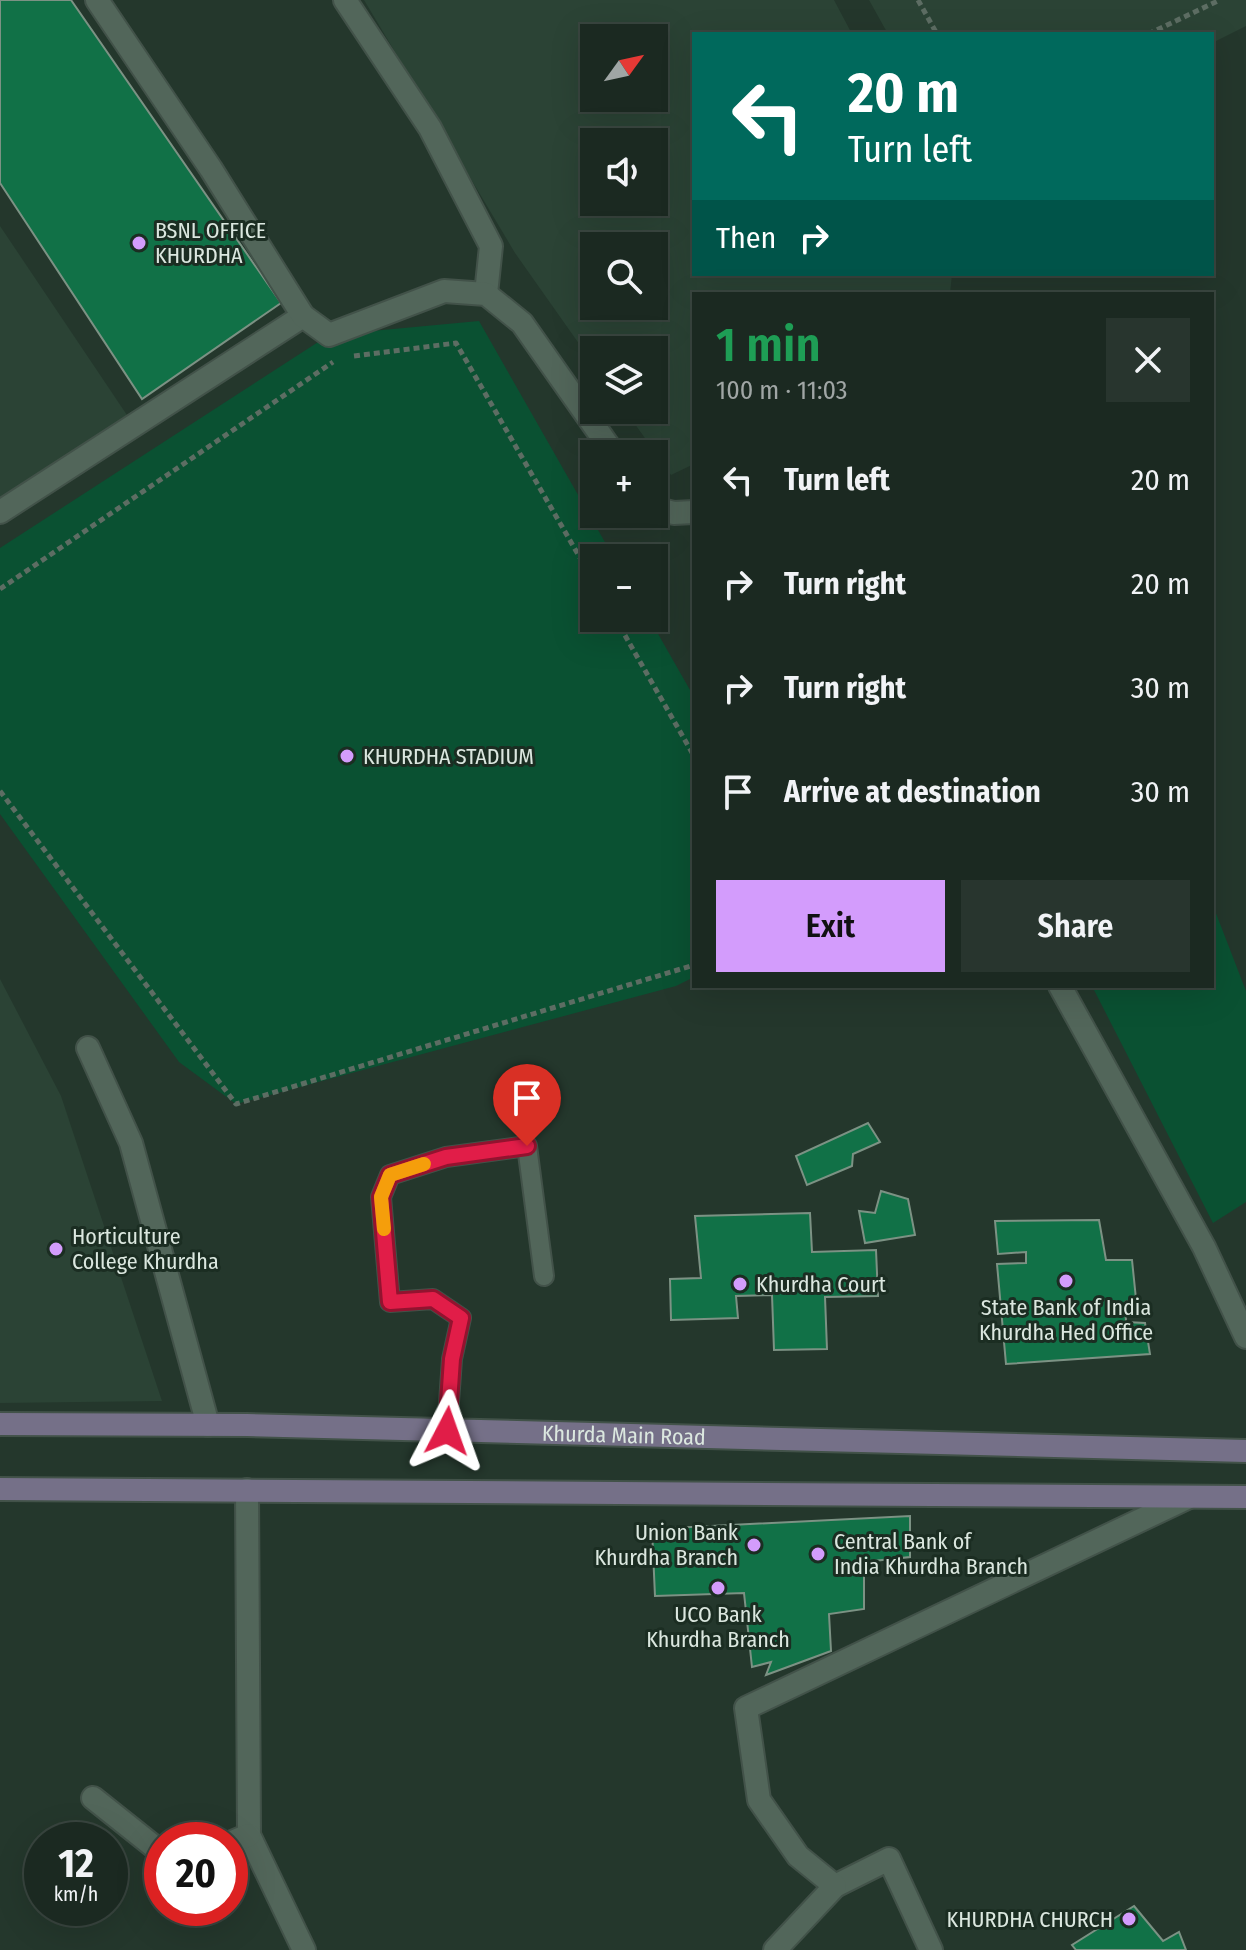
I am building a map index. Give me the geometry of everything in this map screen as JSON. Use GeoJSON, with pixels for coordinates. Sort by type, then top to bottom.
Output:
{"type":"FeatureCollection","features":[{"type":"Feature","properties":{"kind":"main road","name":"Khurda Main Road"},"geometry":{"type":"LineString","coordinates":[[0,1424],[208,1425],[1246,1451]]}},
{"type":"Feature","properties":{"kind":"main road"},"geometry":{"type":"LineString","coordinates":[[0,1489],[1246,1497]]}},
{"type":"Feature","properties":{"kind":"street"},"geometry":{"type":"LineString","coordinates":[[345,0],[430,128],[491,246],[486,294]]}},
{"type":"Feature","properties":{"kind":"street"},"geometry":{"type":"LineString","coordinates":[[101,2],[303,316],[329,335],[444,291],[486,294],[522,323],[604,440]]}},
{"type":"Feature","properties":{"kind":"street"},"geometry":{"type":"LineString","coordinates":[[0,512],[303,316]]}},
{"type":"Feature","properties":{"kind":"street"},"geometry":{"type":"LineString","coordinates":[[668,512],[692,512]]}},
{"type":"Feature","properties":{"kind":"street"},"geometry":{"type":"LineString","coordinates":[[1061,988],[1204,1247],[1246,1337]]}},
{"type":"Feature","properties":{"kind":"street"},"geometry":{"type":"LineString","coordinates":[[88,1048],[131,1143],[208,1425]]}},
{"type":"Feature","properties":{"kind":"street"},"geometry":{"type":"LineString","coordinates":[[240,1822],[247,1490]]}},
{"type":"Feature","properties":{"kind":"street"},"geometry":{"type":"LineString","coordinates":[[835,1886],[798,1856],[759,1800],[746,1708],[1189,1497]]}},
{"type":"Feature","properties":{"kind":"street"},"geometry":{"type":"LineString","coordinates":[[93,1798],[144,1839]]}},
{"type":"Feature","properties":{"kind":"street"},"geometry":{"type":"LineString","coordinates":[[248,1853],[304,1950]]}},
{"type":"Feature","properties":{"kind":"street"},"geometry":{"type":"LineString","coordinates":[[775,1950],[835,1886],[889,1859],[931,1950]]}},
{"type":"Feature","properties":{"kind":"lane"},"geometry":{"type":"LineString","coordinates":[[447,1431],[452,1359],[461,1318],[433,1299],[390,1302],[381,1197],[390,1175],[446,1157],[527,1146],[544,1276]]}},
{"type":"Feature","properties":{"kind":"path"},"geometry":{"type":"LineString","coordinates":[[918,0],[936,32]]}},
{"type":"Feature","properties":{"kind":"path"},"geometry":{"type":"LineString","coordinates":[[1152,32],[1220,0]]}},
{"type":"Feature","properties":{"kind":"path"},"geometry":{"type":"LineString","coordinates":[[0,589],[339,358],[456,343],[580,558]]}},
{"type":"Feature","properties":{"kind":"path"},"geometry":{"type":"LineString","coordinates":[[623,632],[692,753]]}},
{"type":"Feature","properties":{"kind":"path"},"geometry":{"type":"LineString","coordinates":[[0,791],[236,1104],[692,966]]}},
{"type":"Feature","properties":{"kind":"shaded area"},"geometry":{"type":"Polygon","coordinates":[[[364,0],[834,0],[851,32],[692,32],[692,276],[952,276],[950,292],[692,292],[692,465],[671,475],[668,471],[668,440],[646,440],[635,424],[668,424],[668,336],[580,336],[580,345],[515,253],[364,0]]]}},
{"type":"Feature","properties":{"kind":"shaded area"},"geometry":{"type":"Polygon","coordinates":[[[869,0],[1246,0],[1246,26],[1214,42],[1214,32],[887,32],[869,0]]]}},
{"type":"Feature","properties":{"kind":"shaded area"},"geometry":{"type":"Polygon","coordinates":[[[0,226],[135,427],[0,498],[0,226]]]}},
{"type":"Feature","properties":{"kind":"shaded area","name":"Horticulture College Khurdha"},"geometry":{"type":"Polygon","coordinates":[[[0,979],[61,1096],[162,1401],[0,1403],[0,979]]]}},
{"type":"Feature","properties":{"kind":"green space","name":"KHURDHA STADIUM"},"geometry":{"type":"Polygon","coordinates":[[[479,321],[580,498],[580,528],[597,528],[606,544],[580,544],[580,632],[657,632],[692,693],[692,978],[676,986],[236,1104],[179,1062],[0,814],[0,548],[329,335],[479,321]]]}},
{"type":"Feature","properties":{"kind":"green space"},"geometry":{"type":"Polygon","coordinates":[[[1214,908],[1246,991],[1246,1202],[1213,1223],[1093,988],[1214,988],[1214,908]]]}},
{"type":"Feature","properties":{"kind":"building","name":"BSNL OFFICE KHURDHA"},"geometry":{"type":"Polygon","coordinates":[[[0,0],[71,0],[281,303],[142,399],[0,183],[0,0]]]}},
{"type":"Feature","properties":{"kind":"building"},"geometry":{"type":"Polygon","coordinates":[[[868,1123],[880,1142],[853,1154],[852,1166],[807,1185],[796,1156],[868,1123]]]}},
{"type":"Feature","properties":{"kind":"building"},"geometry":{"type":"Polygon","coordinates":[[[881,1191],[908,1199],[915,1235],[865,1243],[859,1211],[875,1213],[881,1191]]]}},
{"type":"Feature","properties":{"kind":"building"},"geometry":{"type":"Polygon","coordinates":[[[810,1213],[812,1252],[876,1250],[878,1296],[825,1297],[827,1349],[774,1350],[772,1295],[736,1296],[738,1318],[671,1320],[670,1279],[701,1278],[695,1216],[810,1213]]]}},
{"type":"Feature","properties":{"kind":"building","name":"State Bank of India Khurdha Hed Office"},"geometry":{"type":"Polygon","coordinates":[[[1099,1220],[1106,1260],[1132,1260],[1136,1299],[1125,1302],[1126,1322],[1145,1323],[1150,1354],[1006,1364],[997,1264],[1026,1263],[1026,1252],[998,1254],[995,1221],[1099,1220]]]}},
{"type":"Feature","properties":{"kind":"building"},"geometry":{"type":"Polygon","coordinates":[[[910,1516],[910,1557],[864,1562],[864,1609],[829,1614],[831,1651],[766,1675],[771,1662],[752,1667],[744,1593],[655,1596],[652,1529],[910,1516]]]}},
{"type":"Feature","properties":{"kind":"building","name":"KHURDHA CHURCH"},"geometry":{"type":"Polygon","coordinates":[[[1134,1906],[1163,1941],[1179,1932],[1186,1950],[1076,1950],[1072,1945],[1134,1906]]]}},
{"type":"Feature","properties":{"kind":"slow traffic"},"geometry":{"type":"LineString","coordinates":[[384,1229],[381,1197],[390,1175],[424,1164]]}},
{"type":"Feature","properties":{"kind":"place","name":"BSNL OFFICE KHURDHA"},"geometry":{"type":"Point","coordinates":[139,243]}},
{"type":"Feature","properties":{"kind":"place","name":"KHURDHA STADIUM"},"geometry":{"type":"Point","coordinates":[347,756]}},
{"type":"Feature","properties":{"kind":"place","name":"Horticulture College Khurdha"},"geometry":{"type":"Point","coordinates":[56,1249]}},
{"type":"Feature","properties":{"kind":"place","name":"State Bank of India Khurdha Hed Office"},"geometry":{"type":"Point","coordinates":[1066,1281]}},
{"type":"Feature","properties":{"kind":"place","name":"Khurdha Court"},"geometry":{"type":"Point","coordinates":[740,1284]}},
{"type":"Feature","properties":{"kind":"place","name":"Union Bank Khurdha Branch"},"geometry":{"type":"Point","coordinates":[754,1545]}},
{"type":"Feature","properties":{"kind":"place","name":"Central Bank of India Khurdha Branch"},"geometry":{"type":"Point","coordinates":[818,1554]}},
{"type":"Feature","properties":{"kind":"place","name":"UCO Bank Khurdha Branch"},"geometry":{"type":"Point","coordinates":[718,1588]}},
{"type":"Feature","properties":{"kind":"place","name":"KHURDHA CHURCH"},"geometry":{"type":"Point","coordinates":[1129,1919]}},
{"type":"Feature","properties":{"kind":"route"},"geometry":{"type":"LineString","coordinates":[[447,1431],[452,1359],[461,1318],[433,1299],[390,1302],[381,1197],[390,1175],[446,1157],[527,1146]]}}]}
